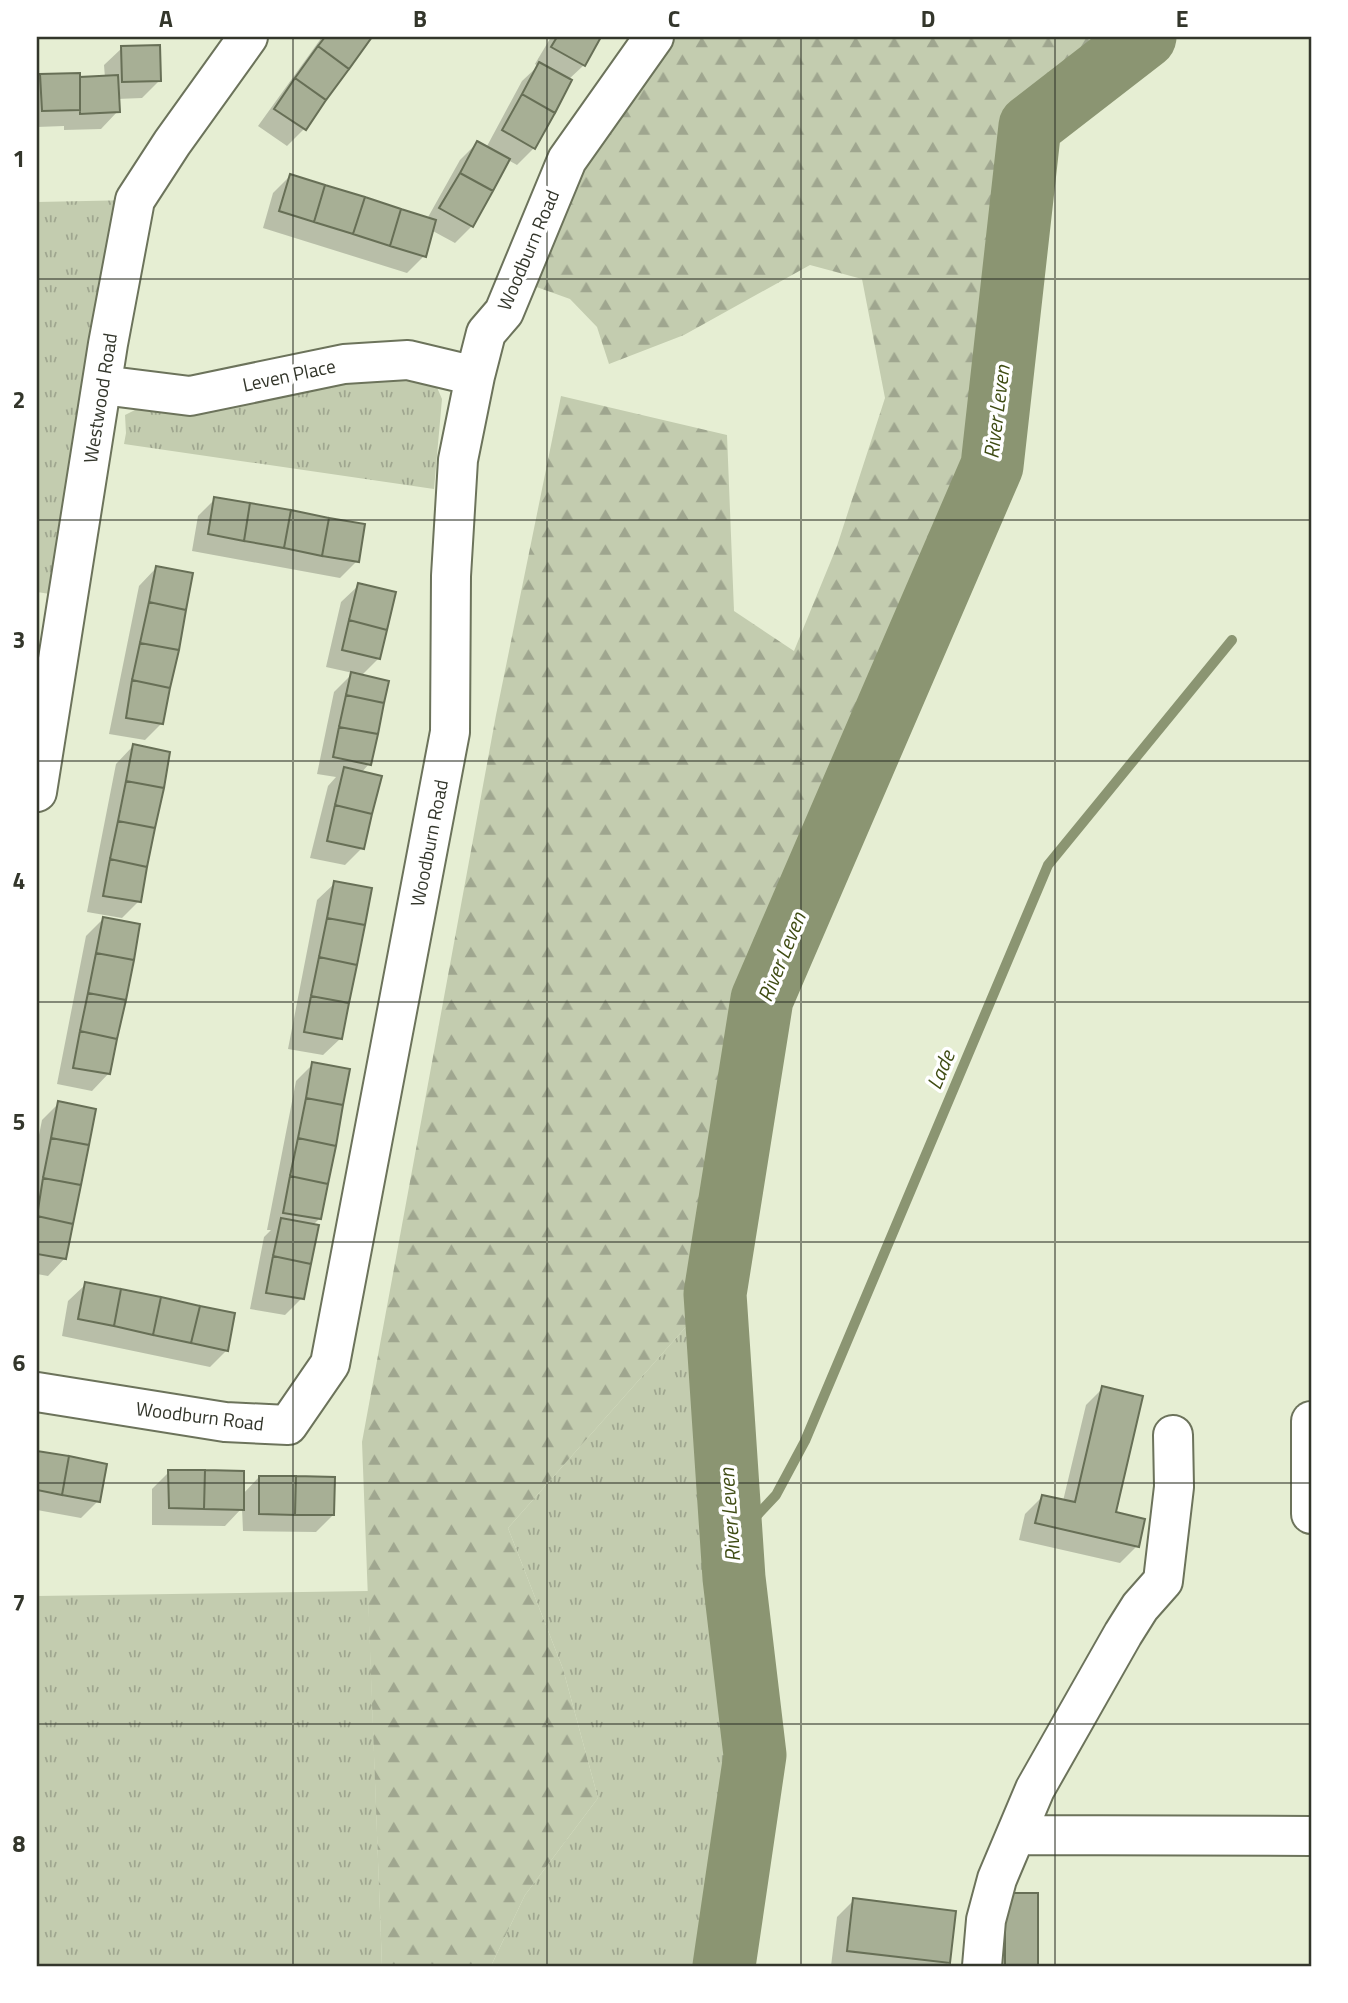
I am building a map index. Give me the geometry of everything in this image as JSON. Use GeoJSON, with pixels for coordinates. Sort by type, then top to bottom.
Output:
{"type":"FeatureCollection","features":[{"type":"Feature","properties":{"kind":"street","name":"Westwood Road"},"geometry":{"type":"LineString","coordinates":[[37,792],[50,632],[102,385],[135,200],[248,37]]}},
{"type":"Feature","properties":{"kind":"street","name":"Woodburn Road"},"geometry":{"type":"LineString","coordinates":[[37,1392],[225,1422],[288,1425],[330,1364],[450,732],[451,576],[458,460],[475,376],[486,333],[504,312],[566,160],[653,37]]}},
{"type":"Feature","properties":{"kind":"street","name":"Leven Place"},"geometry":{"type":"LineString","coordinates":[[102,385],[190,396],[344,364],[408,359],[475,376]]}},
{"type":"Feature","properties":{"kind":"street"},"geometry":{"type":"LineString","coordinates":[[1311,1421],[1311,1514]]}},
{"type":"Feature","properties":{"kind":"street"},"geometry":{"type":"LineString","coordinates":[[982,1966],[986,1920],[994,1889],[1035,1789],[1123,1634],[1140,1607],[1163,1581],[1174,1487],[1173,1435]]}},
{"type":"Feature","properties":{"kind":"street"},"geometry":{"type":"LineString","coordinates":[[1016,1835],[1311,1836]]}},
{"type":"Feature","properties":{"kind":"green space"},"geometry":{"type":"Polygon","coordinates":[[[654,37],[1145,37],[1030,126],[992,466],[762,999],[715,1294],[508,1528],[563,1669],[598,1798],[525,1895],[491,1966],[382,1966],[362,1442],[496,715],[561,396],[727,435],[734,611],[794,651],[837,546],[885,398],[862,279],[810,265],[684,335],[609,364],[597,327],[570,299],[517,280],[654,37]]]}},
{"type":"Feature","properties":{"kind":"green space"},"geometry":{"type":"Polygon","coordinates":[[[135,200],[50,594],[37,592],[37,202],[135,200]]]}},
{"type":"Feature","properties":{"kind":"green space"},"geometry":{"type":"Polygon","coordinates":[[[412,378],[436,385],[442,399],[434,489],[124,444],[125,415],[143,406],[311,383],[412,378]]]}},
{"type":"Feature","properties":{"kind":"green space"},"geometry":{"type":"Polygon","coordinates":[[[715,1294],[734,1578],[755,1755],[724,1966],[491,1966],[525,1895],[598,1798],[563,1669],[508,1528],[715,1294]]]}},
{"type":"Feature","properties":{"kind":"green space"},"geometry":{"type":"Polygon","coordinates":[[[368,1591],[382,1966],[37,1966],[37,1596],[368,1591]]]}},
{"type":"Feature","properties":{"kind":"building"},"geometry":{"type":"Polygon","coordinates":[[[325,37],[372,37],[349,69],[318,46],[325,37]]]}},
{"type":"Feature","properties":{"kind":"building"},"geometry":{"type":"Polygon","coordinates":[[[557,37],[601,37],[585,66],[551,47],[557,37]]]}},
{"type":"Feature","properties":{"kind":"building"},"geometry":{"type":"Polygon","coordinates":[[[160,45],[161,81],[122,82],[121,46],[160,45]]]}},
{"type":"Feature","properties":{"kind":"building"},"geometry":{"type":"Polygon","coordinates":[[[318,46],[349,69],[326,100],[295,78],[318,46]]]}},
{"type":"Feature","properties":{"kind":"building"},"geometry":{"type":"Polygon","coordinates":[[[539,62],[572,80],[555,113],[522,94],[539,62]]]}},
{"type":"Feature","properties":{"kind":"building"},"geometry":{"type":"Polygon","coordinates":[[[80,73],[80,110],[42,111],[40,74],[80,73]]]}},
{"type":"Feature","properties":{"kind":"building"},"geometry":{"type":"Polygon","coordinates":[[[118,75],[120,112],[80,114],[80,77],[118,75]]]}},
{"type":"Feature","properties":{"kind":"building"},"geometry":{"type":"Polygon","coordinates":[[[295,78],[326,100],[306,130],[274,109],[295,78]]]}},
{"type":"Feature","properties":{"kind":"building"},"geometry":{"type":"Polygon","coordinates":[[[522,94],[555,113],[535,149],[502,130],[522,94]]]}},
{"type":"Feature","properties":{"kind":"building"},"geometry":{"type":"Polygon","coordinates":[[[477,141],[510,159],[493,191],[460,173],[477,141]]]}},
{"type":"Feature","properties":{"kind":"building"},"geometry":{"type":"Polygon","coordinates":[[[460,173],[493,191],[473,227],[439,208],[460,173]]]}},
{"type":"Feature","properties":{"kind":"building"},"geometry":{"type":"Polygon","coordinates":[[[290,174],[325,185],[314,222],[279,211],[290,174]]]}},
{"type":"Feature","properties":{"kind":"building"},"geometry":{"type":"Polygon","coordinates":[[[325,185],[365,197],[353,234],[314,222],[325,185]]]}},
{"type":"Feature","properties":{"kind":"building"},"geometry":{"type":"Polygon","coordinates":[[[365,197],[401,209],[390,246],[353,234],[365,197]]]}},
{"type":"Feature","properties":{"kind":"building"},"geometry":{"type":"Polygon","coordinates":[[[401,209],[436,220],[426,257],[390,246],[401,209]]]}},
{"type":"Feature","properties":{"kind":"building"},"geometry":{"type":"Polygon","coordinates":[[[214,497],[250,503],[244,541],[208,534],[214,497]]]}},
{"type":"Feature","properties":{"kind":"building"},"geometry":{"type":"Polygon","coordinates":[[[250,503],[291,510],[284,548],[244,541],[250,503]]]}},
{"type":"Feature","properties":{"kind":"building"},"geometry":{"type":"Polygon","coordinates":[[[291,510],[329,518],[322,556],[284,548],[291,510]]]}},
{"type":"Feature","properties":{"kind":"building"},"geometry":{"type":"Polygon","coordinates":[[[329,518],[365,524],[359,562],[322,556],[329,518]]]}},
{"type":"Feature","properties":{"kind":"building"},"geometry":{"type":"Polygon","coordinates":[[[156,566],[193,573],[186,610],[149,602],[156,566]]]}},
{"type":"Feature","properties":{"kind":"building"},"geometry":{"type":"Polygon","coordinates":[[[358,583],[396,592],[387,630],[349,620],[358,583]]]}},
{"type":"Feature","properties":{"kind":"building"},"geometry":{"type":"Polygon","coordinates":[[[149,602],[186,610],[179,650],[140,643],[149,602]]]}},
{"type":"Feature","properties":{"kind":"building"},"geometry":{"type":"Polygon","coordinates":[[[349,620],[387,630],[380,659],[342,650],[349,620]]]}},
{"type":"Feature","properties":{"kind":"building"},"geometry":{"type":"Polygon","coordinates":[[[140,643],[179,650],[170,688],[132,680],[140,643]]]}},
{"type":"Feature","properties":{"kind":"building"},"geometry":{"type":"Polygon","coordinates":[[[351,672],[389,681],[384,703],[346,695],[351,672]]]}},
{"type":"Feature","properties":{"kind":"building"},"geometry":{"type":"Polygon","coordinates":[[[132,680],[170,688],[163,724],[126,718],[132,680]]]}},
{"type":"Feature","properties":{"kind":"building"},"geometry":{"type":"Polygon","coordinates":[[[346,695],[384,703],[378,734],[339,727],[346,695]]]}},
{"type":"Feature","properties":{"kind":"building"},"geometry":{"type":"Polygon","coordinates":[[[339,727],[378,734],[371,765],[333,757],[339,727]]]}},
{"type":"Feature","properties":{"kind":"building"},"geometry":{"type":"Polygon","coordinates":[[[133,744],[170,752],[164,788],[126,781],[133,744]]]}},
{"type":"Feature","properties":{"kind":"building"},"geometry":{"type":"Polygon","coordinates":[[[344,767],[382,776],[372,814],[335,805],[344,767]]]}},
{"type":"Feature","properties":{"kind":"building"},"geometry":{"type":"Polygon","coordinates":[[[126,781],[164,788],[155,828],[118,821],[126,781]]]}},
{"type":"Feature","properties":{"kind":"building"},"geometry":{"type":"Polygon","coordinates":[[[335,805],[372,814],[364,849],[327,841],[335,805]]]}},
{"type":"Feature","properties":{"kind":"building"},"geometry":{"type":"Polygon","coordinates":[[[118,821],[155,828],[147,867],[110,859],[118,821]]]}},
{"type":"Feature","properties":{"kind":"building"},"geometry":{"type":"Polygon","coordinates":[[[110,859],[147,867],[141,902],[103,896],[110,859]]]}},
{"type":"Feature","properties":{"kind":"building"},"geometry":{"type":"Polygon","coordinates":[[[334,881],[372,888],[365,925],[327,918],[334,881]]]}},
{"type":"Feature","properties":{"kind":"building"},"geometry":{"type":"Polygon","coordinates":[[[103,917],[140,924],[134,960],[96,953],[103,917]]]}},
{"type":"Feature","properties":{"kind":"building"},"geometry":{"type":"Polygon","coordinates":[[[327,918],[365,925],[357,965],[319,957],[327,918]]]}},
{"type":"Feature","properties":{"kind":"building"},"geometry":{"type":"Polygon","coordinates":[[[96,953],[134,960],[126,1000],[88,993],[96,953]]]}},
{"type":"Feature","properties":{"kind":"building"},"geometry":{"type":"Polygon","coordinates":[[[319,957],[357,965],[349,1003],[311,996],[319,957]]]}},
{"type":"Feature","properties":{"kind":"building"},"geometry":{"type":"Polygon","coordinates":[[[88,993],[126,1000],[117,1039],[80,1031],[88,993]]]}},
{"type":"Feature","properties":{"kind":"building"},"geometry":{"type":"Polygon","coordinates":[[[311,996],[349,1003],[342,1039],[304,1032],[311,996]]]}},
{"type":"Feature","properties":{"kind":"building"},"geometry":{"type":"Polygon","coordinates":[[[80,1031],[117,1039],[110,1074],[73,1068],[80,1031]]]}},
{"type":"Feature","properties":{"kind":"building"},"geometry":{"type":"Polygon","coordinates":[[[312,1062],[350,1069],[343,1105],[306,1098],[312,1062]]]}},
{"type":"Feature","properties":{"kind":"building"},"geometry":{"type":"Polygon","coordinates":[[[306,1098],[343,1105],[336,1146],[298,1138],[306,1098]]]}},
{"type":"Feature","properties":{"kind":"building"},"geometry":{"type":"Polygon","coordinates":[[[58,1101],[96,1109],[89,1145],[51,1138],[58,1101]]]}},
{"type":"Feature","properties":{"kind":"building"},"geometry":{"type":"Polygon","coordinates":[[[51,1138],[89,1145],[81,1185],[43,1178],[51,1138]]]}},
{"type":"Feature","properties":{"kind":"building"},"geometry":{"type":"Polygon","coordinates":[[[298,1138],[336,1146],[328,1184],[290,1176],[298,1138]]]}},
{"type":"Feature","properties":{"kind":"building"},"geometry":{"type":"Polygon","coordinates":[[[290,1176],[328,1184],[321,1219],[283,1213],[290,1176]]]}},
{"type":"Feature","properties":{"kind":"building"},"geometry":{"type":"Polygon","coordinates":[[[43,1178],[81,1185],[73,1224],[37,1216],[43,1178]]]}},
{"type":"Feature","properties":{"kind":"building"},"geometry":{"type":"Polygon","coordinates":[[[37,1216],[73,1224],[66,1259],[37,1254],[37,1216]]]}},
{"type":"Feature","properties":{"kind":"building"},"geometry":{"type":"Polygon","coordinates":[[[281,1218],[319,1225],[311,1264],[273,1256],[281,1218]]]}},
{"type":"Feature","properties":{"kind":"building"},"geometry":{"type":"Polygon","coordinates":[[[273,1256],[311,1264],[304,1299],[266,1293],[273,1256]]]}},
{"type":"Feature","properties":{"kind":"building"},"geometry":{"type":"Polygon","coordinates":[[[85,1282],[121,1289],[114,1326],[78,1319],[85,1282]]]}},
{"type":"Feature","properties":{"kind":"building"},"geometry":{"type":"Polygon","coordinates":[[[121,1289],[161,1297],[153,1335],[114,1326],[121,1289]]]}},
{"type":"Feature","properties":{"kind":"building"},"geometry":{"type":"Polygon","coordinates":[[[161,1297],[200,1306],[191,1343],[153,1335],[161,1297]]]}},
{"type":"Feature","properties":{"kind":"building"},"geometry":{"type":"Polygon","coordinates":[[[200,1306],[235,1313],[228,1351],[191,1343],[200,1306]]]}},
{"type":"Feature","properties":{"kind":"building"},"geometry":{"type":"Polygon","coordinates":[[[1102,1386],[1143,1396],[1116,1512],[1145,1519],[1139,1547],[1035,1523],[1042,1495],[1075,1502],[1102,1386]]]}},
{"type":"Feature","properties":{"kind":"building"},"geometry":{"type":"Polygon","coordinates":[[[37,1451],[69,1456],[62,1495],[37,1490],[37,1451]]]}},
{"type":"Feature","properties":{"kind":"building"},"geometry":{"type":"Polygon","coordinates":[[[69,1456],[107,1464],[100,1502],[62,1495],[69,1456]]]}},
{"type":"Feature","properties":{"kind":"building"},"geometry":{"type":"Polygon","coordinates":[[[168,1470],[205,1470],[204,1509],[169,1508],[168,1470]]]}},
{"type":"Feature","properties":{"kind":"building"},"geometry":{"type":"Polygon","coordinates":[[[205,1470],[244,1471],[244,1510],[204,1509],[205,1470]]]}},
{"type":"Feature","properties":{"kind":"building"},"geometry":{"type":"Polygon","coordinates":[[[259,1476],[296,1476],[295,1515],[259,1514],[259,1476]]]}},
{"type":"Feature","properties":{"kind":"building"},"geometry":{"type":"Polygon","coordinates":[[[296,1476],[335,1477],[334,1515],[295,1515],[296,1476]]]}},
{"type":"Feature","properties":{"kind":"building"},"geometry":{"type":"Polygon","coordinates":[[[1005,1893],[1038,1893],[1038,1966],[1005,1966],[1005,1893]]]}},
{"type":"Feature","properties":{"kind":"building"},"geometry":{"type":"Polygon","coordinates":[[[853,1898],[956,1911],[950,1963],[847,1951],[853,1898]]]}},
{"type":"Feature","properties":{"kind":"waterway","name":"River Leven"},"geometry":{"type":"LineString","coordinates":[[724,1966],[755,1755],[734,1578],[715,1294],[762,999],[992,466],[1030,126],[1145,37]]}},
{"type":"Feature","properties":{"kind":"waterway","name":"Lade"},"geometry":{"type":"LineString","coordinates":[[732,1542],[776,1495],[805,1441],[1048,865],[1232,640]]}}]}
